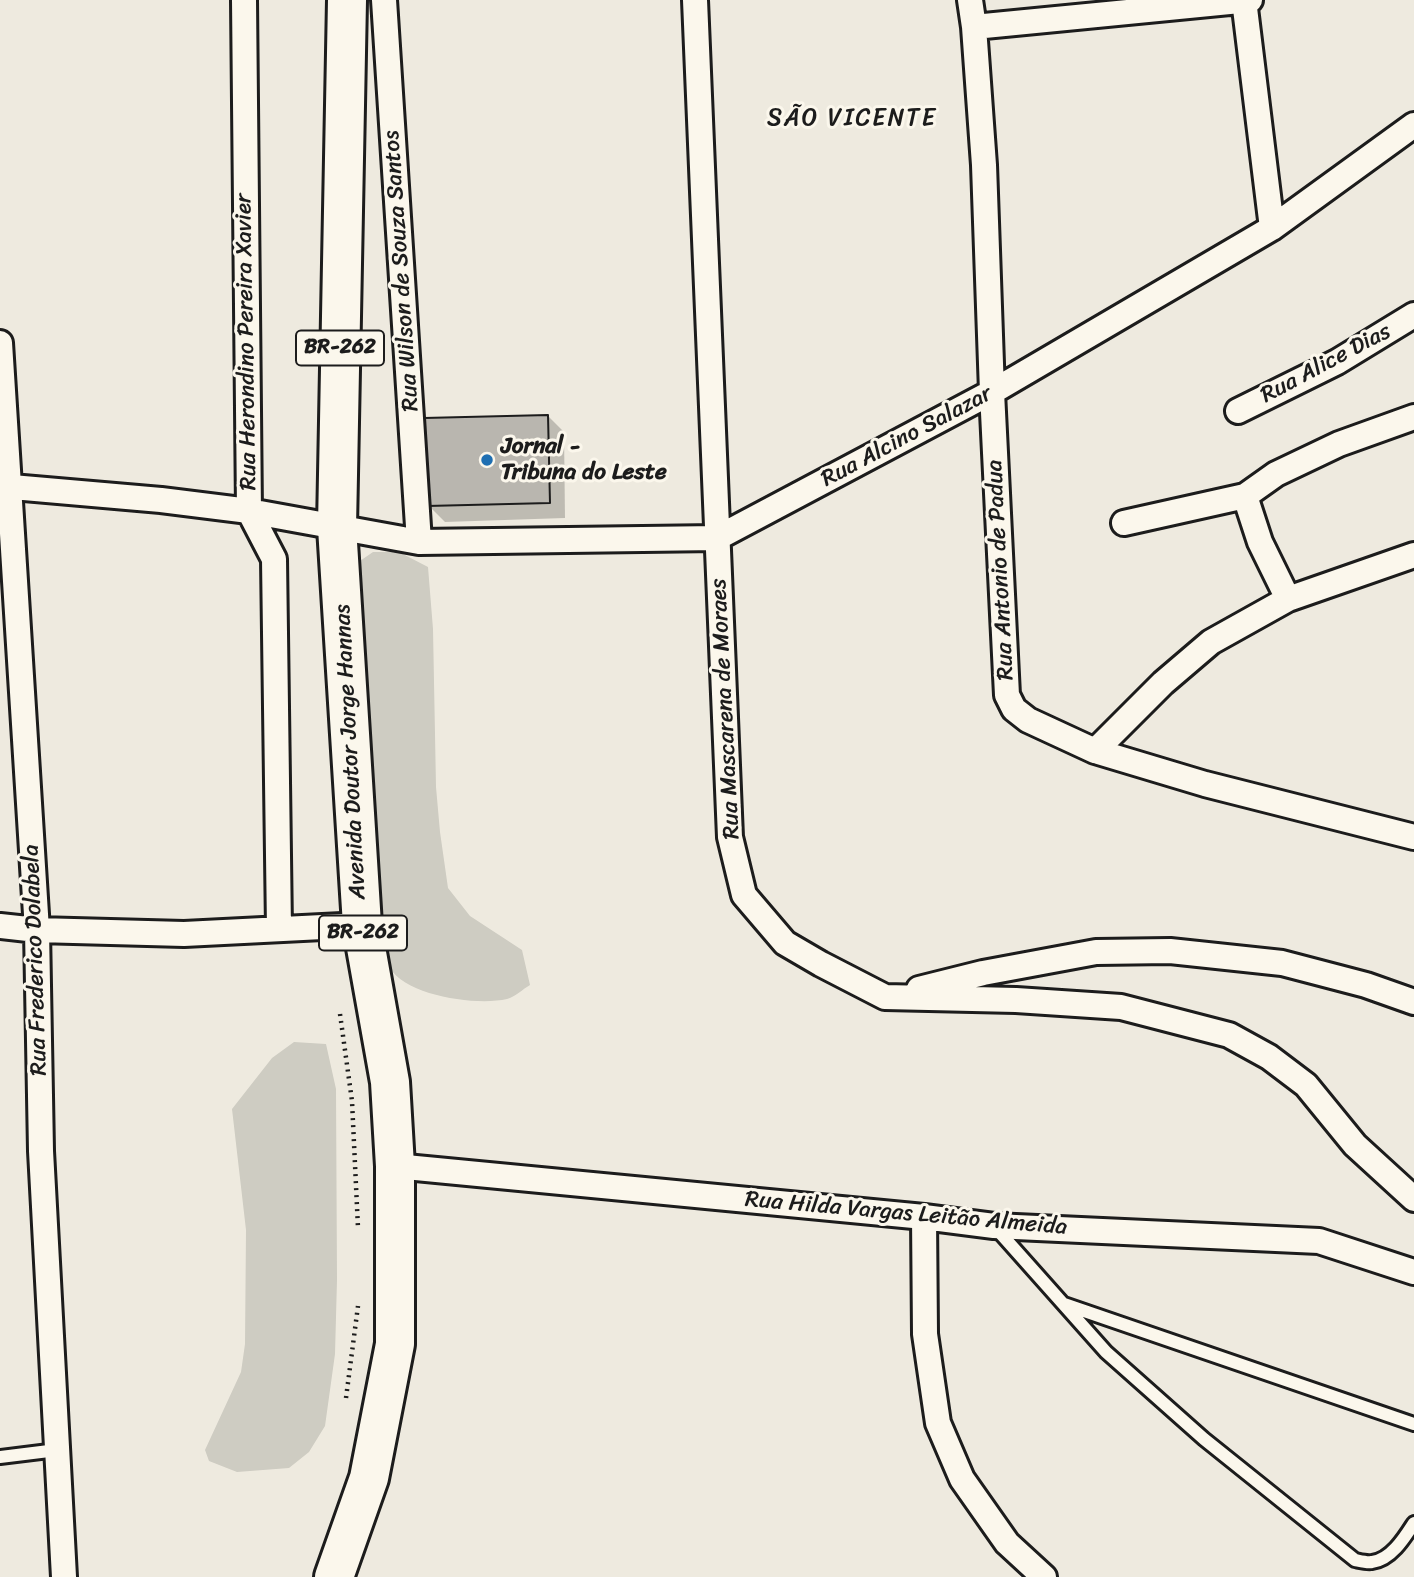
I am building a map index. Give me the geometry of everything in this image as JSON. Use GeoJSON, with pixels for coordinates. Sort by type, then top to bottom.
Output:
{"type":"FeatureCollection","features":[{"type":"Feature","properties":{"kind":"highway","name":"Avenida Doutor Jorge Hannas"},"geometry":{"type":"LineString","coordinates":[[334,1577],[369,1478],[395,1344],[395,1167],[390,1082],[362,925],[337,527],[347,0]]}},
{"type":"Feature","properties":{"kind":"street","name":"Rua Herondino Pereira Xavier"},"geometry":{"type":"LineString","coordinates":[[244,0],[249,511],[274,559],[279,929]]}},
{"type":"Feature","properties":{"kind":"street","name":"Rua Wilson de Souza Santos"},"geometry":{"type":"LineString","coordinates":[[384,0],[419,542]]}},
{"type":"Feature","properties":{"kind":"street","name":"Rua Mascarena de Moraes"},"geometry":{"type":"LineString","coordinates":[[695,0],[730,836],[744,895],[785,943],[885,997],[1016,1000],[1121,1007],[1229,1035],[1269,1057],[1306,1085],[1355,1145],[1414,1199]]}},
{"type":"Feature","properties":{"kind":"street","name":"Rua Antonio de Padua"},"geometry":{"type":"LineString","coordinates":[[970,0],[984,165],[1007,695],[1014,709],[1028,720],[1095,751],[1205,784],[1414,837]]}},
{"type":"Feature","properties":{"kind":"street"},"geometry":{"type":"LineString","coordinates":[[1244,0],[1272,228]]}},
{"type":"Feature","properties":{"kind":"street"},"geometry":{"type":"LineString","coordinates":[[974,27],[1250,0]]}},
{"type":"Feature","properties":{"kind":"street","name":"Rua Alcino Salazar"},"geometry":{"type":"LineString","coordinates":[[4,487],[161,500],[249,511],[419,542],[717,538],[992,392],[1272,228],[1414,125]]}},
{"type":"Feature","properties":{"kind":"street","name":"Rua Alice Dias"},"geometry":{"type":"LineString","coordinates":[[1238,411],[1337,362],[1414,316]]}},
{"type":"Feature","properties":{"kind":"street","name":"Rua Frederico Dolabela"},"geometry":{"type":"LineString","coordinates":[[0,343],[4,487],[37,930],[41,1151],[64,1577]]}},
{"type":"Feature","properties":{"kind":"street"},"geometry":{"type":"LineString","coordinates":[[1124,523],[1245,496],[1276,474],[1339,444],[1414,417]]}},
{"type":"Feature","properties":{"kind":"street"},"geometry":{"type":"LineString","coordinates":[[1245,496],[1260,542],[1288,599]]}},
{"type":"Feature","properties":{"kind":"street"},"geometry":{"type":"LineString","coordinates":[[1095,751],[1163,683],[1211,642],[1288,599],[1414,555]]}},
{"type":"Feature","properties":{"kind":"street"},"geometry":{"type":"LineString","coordinates":[[0,926],[37,930],[184,934],[362,925]]}},
{"type":"Feature","properties":{"kind":"street"},"geometry":{"type":"LineString","coordinates":[[885,997],[983,973],[1096,952],[1170,951],[1282,963],[1366,985],[1414,1002]]}},
{"type":"Feature","properties":{"kind":"street","name":"Rua Hilda Vargas Leitão Almeida"},"geometry":{"type":"LineString","coordinates":[[395,1167],[994,1226],[1319,1241],[1414,1272]]}},
{"type":"Feature","properties":{"kind":"street"},"geometry":{"type":"LineString","coordinates":[[924,1217],[925,1334],[938,1423],[962,1479],[1007,1543],[1044,1577]]}},
{"type":"Feature","properties":{"kind":"lane"},"geometry":{"type":"LineString","coordinates":[[994,1226],[1106,1352],[1204,1439],[1354,1560],[1374,1562],[1391,1552],[1404,1539],[1414,1523]]}},
{"type":"Feature","properties":{"kind":"lane"},"geometry":{"type":"LineString","coordinates":[[1063,1304],[1414,1424]]}},
{"type":"Feature","properties":{"kind":"lane"},"geometry":{"type":"LineString","coordinates":[[0,1457],[57,1450]]}},
{"type":"Feature","properties":{"kind":"path"},"geometry":{"type":"LineString","coordinates":[[339,1007],[352,1101],[358,1235]]}},
{"type":"Feature","properties":{"kind":"path"},"geometry":{"type":"LineString","coordinates":[[345,1407],[359,1301]]}},
{"type":"Feature","properties":{"kind":"shaded area"},"geometry":{"type":"Polygon","coordinates":[[[373,552],[399,552],[428,567],[433,629],[436,787],[448,888],[470,916],[522,950],[530,985],[507,999],[461,1000],[426,992],[398,978],[386,958],[379,920],[357,563],[373,552]]]}},
{"type":"Feature","properties":{"kind":"shaded area"},"geometry":{"type":"Polygon","coordinates":[[[294,1042],[326,1044],[336,1089],[335,1354],[325,1426],[309,1452],[289,1468],[237,1472],[209,1461],[205,1450],[241,1372],[245,1344],[246,1230],[232,1109],[272,1058],[294,1042]]]}},
{"type":"Feature","properties":{"kind":"building","name":"Jornal - Tribuna do Leste"},"geometry":{"type":"Polygon","coordinates":[[[548,415],[550,503],[427,506],[424,418],[548,415]]]}},
{"type":"Feature","properties":{"kind":"place","name":"Jornal - Tribuna do Leste"},"geometry":{"type":"Point","coordinates":[487,460]}},
{"type":"Feature","properties":{"kind":"district","name":"SÃO VICENTE"},"geometry":{"type":"Point","coordinates":[852,119]}}]}
